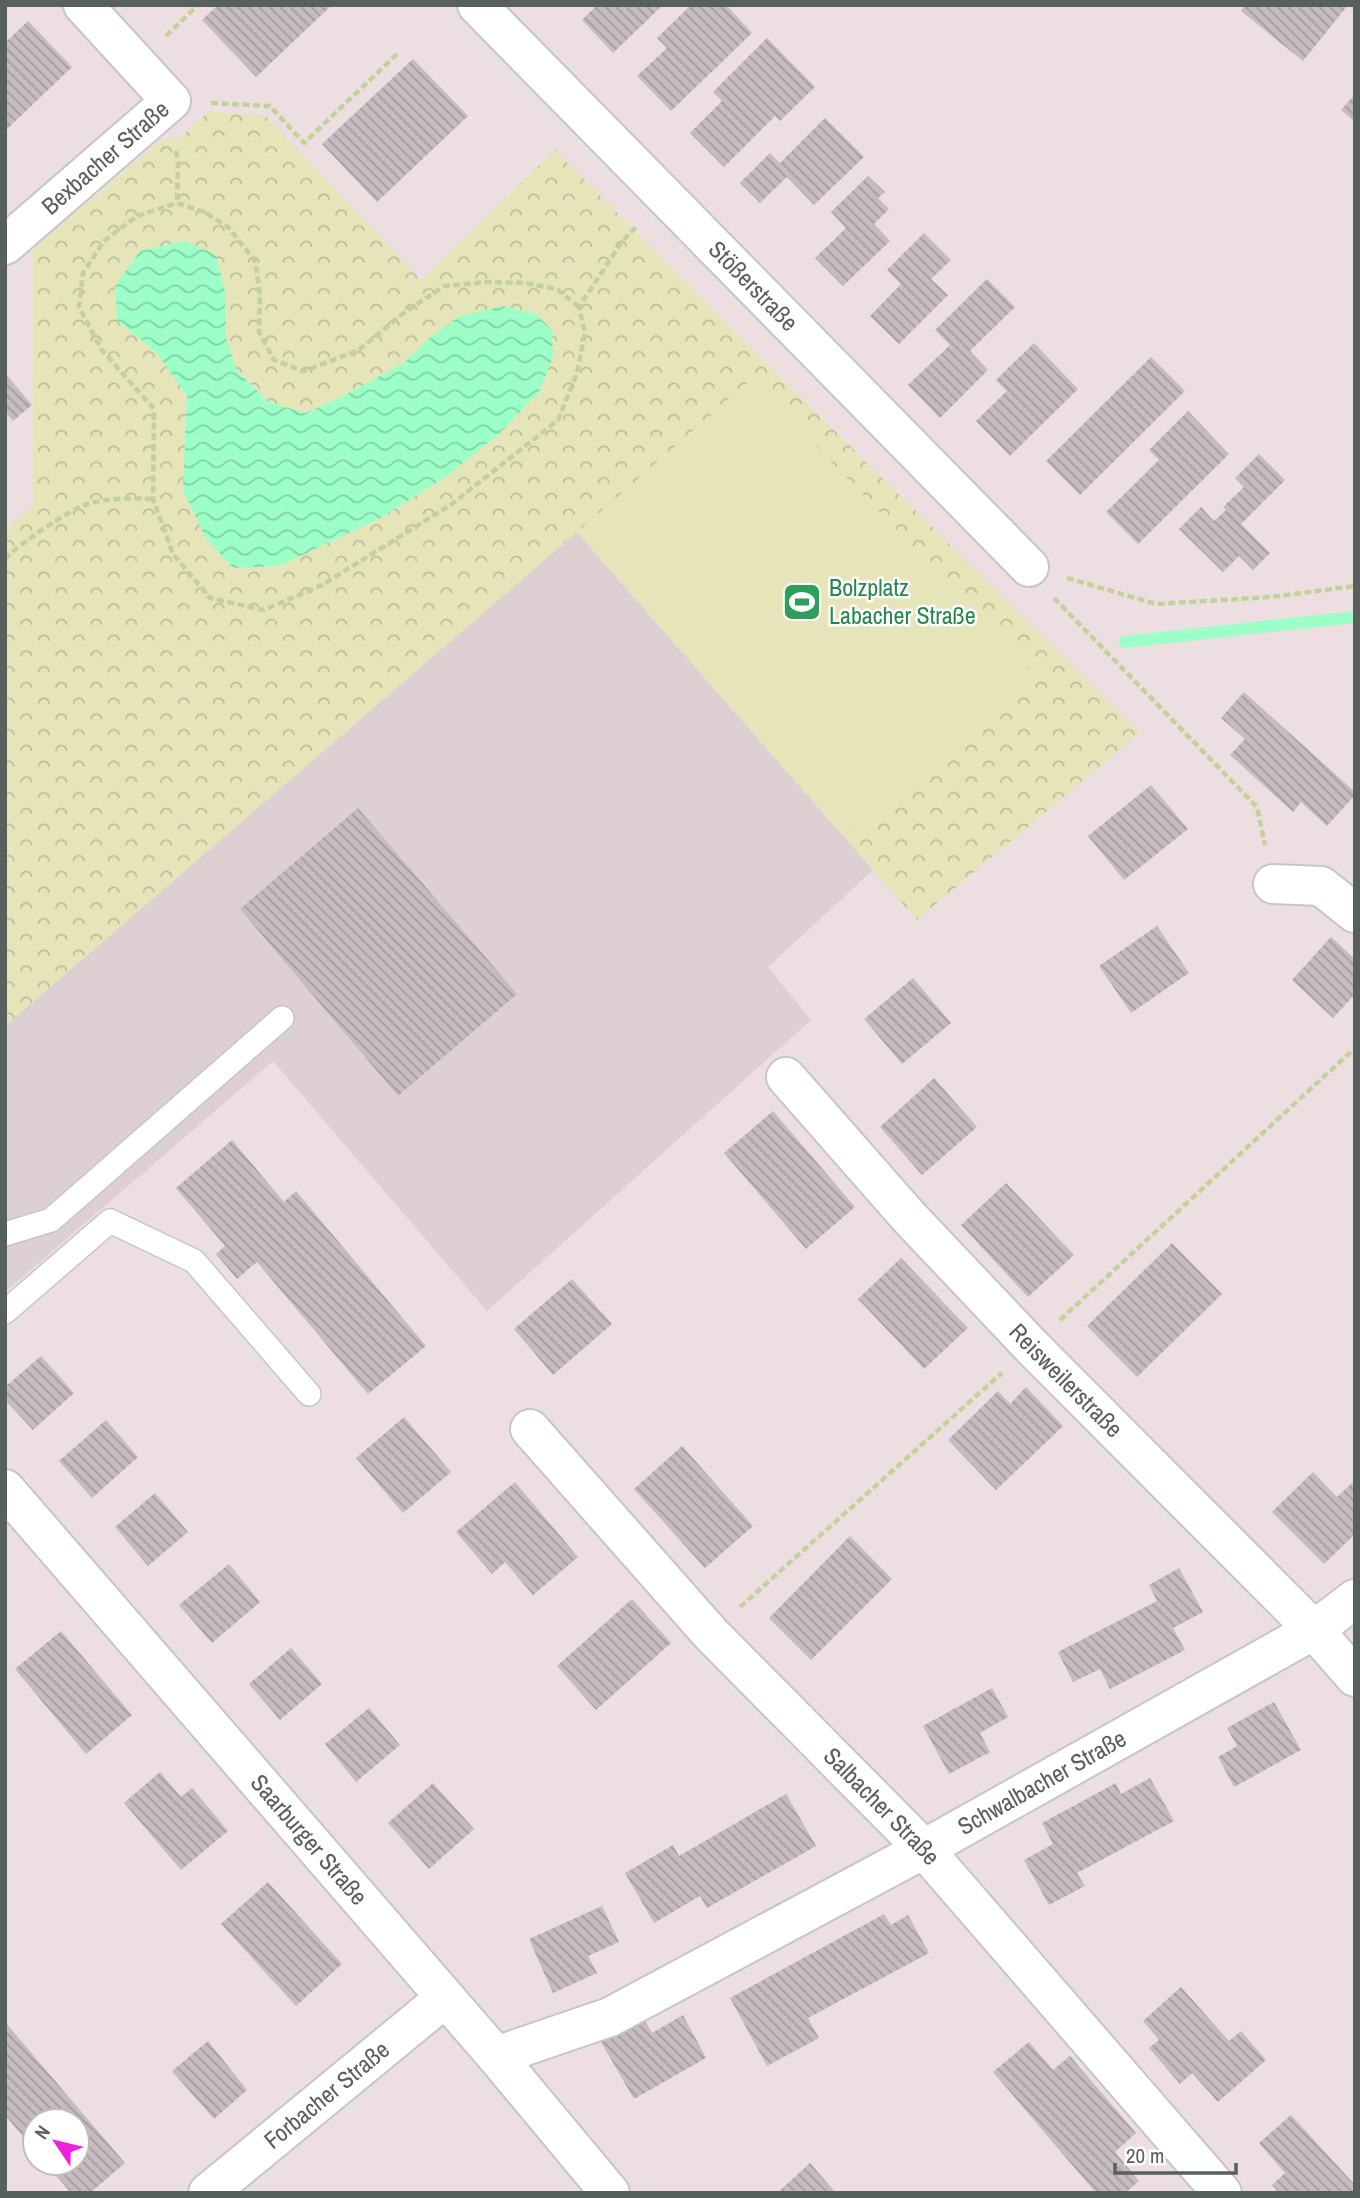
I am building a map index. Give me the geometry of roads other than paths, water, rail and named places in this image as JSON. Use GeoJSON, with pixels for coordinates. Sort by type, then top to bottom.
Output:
{"type":"FeatureCollection","features":[{"type":"Feature","properties":{"kind":"street","name":"Bexbacher Straße"},"geometry":{"type":"LineString","coordinates":[[5,245],[171,101],[83,5]]}},
{"type":"Feature","properties":{"kind":"street","name":"Stößerstraße"},"geometry":{"type":"LineString","coordinates":[[477,5],[1029,567]]}},
{"type":"Feature","properties":{"kind":"street"},"geometry":{"type":"LineString","coordinates":[[1273,884],[1321,886],[1355,913]]}},
{"type":"Feature","properties":{"kind":"street","name":"Reisweilerstraße"},"geometry":{"type":"LineString","coordinates":[[786,1077],[908,1216],[1031,1346],[1314,1630],[1355,1677]]}},
{"type":"Feature","properties":{"kind":"street","name":"Salbacher Straße"},"geometry":{"type":"LineString","coordinates":[[530,1429],[711,1634],[924,1849],[1222,2193]]}},
{"type":"Feature","properties":{"kind":"street","name":"Saarburger Straße"},"geometry":{"type":"LineString","coordinates":[[5,1489],[496,2056],[610,2193]]}},
{"type":"Feature","properties":{"kind":"street","name":"Schwalbacher Straße"},"geometry":{"type":"LineString","coordinates":[[496,2056],[610,2017],[924,1849],[1314,1630],[1355,1599]]}},
{"type":"Feature","properties":{"kind":"street","name":"Forbacher Straße"},"geometry":{"type":"LineString","coordinates":[[208,2193],[445,1998]]}},
{"type":"Feature","properties":{"kind":"lane"},"geometry":{"type":"LineString","coordinates":[[5,1234],[51,1220],[282,1018]]}},
{"type":"Feature","properties":{"kind":"lane"},"geometry":{"type":"LineString","coordinates":[[5,1312],[110,1221],[194,1261],[309,1394]]}},
{"type":"Feature","properties":{"kind":"water"},"geometry":{"type":"Polygon","coordinates":[[[184,241],[215,254],[225,290],[226,338],[237,371],[269,402],[305,413],[404,363],[427,340],[460,316],[504,306],[536,314],[552,330],[553,357],[539,392],[499,434],[447,476],[379,519],[279,566],[233,568],[205,537],[183,490],[187,396],[157,353],[117,320],[115,286],[140,251],[184,241]]]}},
{"type":"Feature","properties":{"kind":"waterway"},"geometry":{"type":"LineString","coordinates":[[1125,642],[1355,617]]}},
{"type":"Feature","properties":{"kind":"place","name":"Bolzplatz Labacher Straße"},"geometry":{"type":"Point","coordinates":[802,602]}}]}
